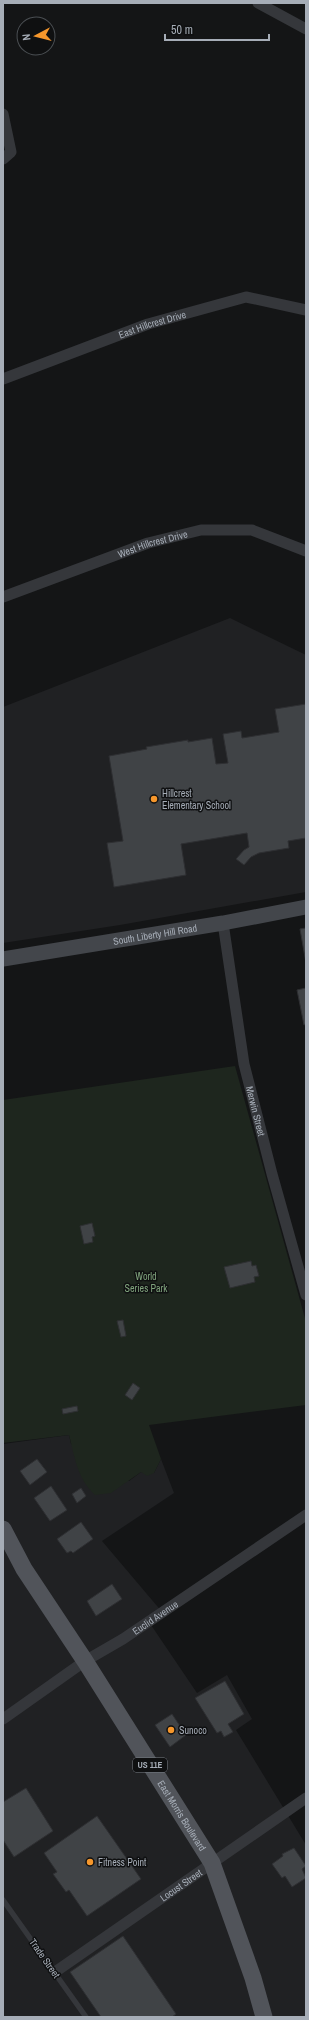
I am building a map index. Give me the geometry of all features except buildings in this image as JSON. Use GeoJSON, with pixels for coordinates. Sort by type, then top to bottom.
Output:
{"type":"FeatureCollection","features":[{"type":"Feature","properties":{"kind":"main road","name":"East Morris Boulevard"},"geometry":{"type":"LineString","coordinates":[[3,1529],[24,1569],[212,1863],[253,1978],[264,2017]]}},
{"type":"Feature","properties":{"kind":"street"},"geometry":{"type":"LineString","coordinates":[[258,3],[306,28]]}},
{"type":"Feature","properties":{"kind":"street"},"geometry":{"type":"LineString","coordinates":[[3,114],[10,152],[3,159]]}},
{"type":"Feature","properties":{"kind":"street","name":"East Hillcrest Drive"},"geometry":{"type":"LineString","coordinates":[[3,379],[148,324],[246,297],[306,310]]}},
{"type":"Feature","properties":{"kind":"street","name":"West Hillcrest Drive"},"geometry":{"type":"LineString","coordinates":[[3,597],[148,543],[201,530],[252,530],[306,551]]}},
{"type":"Feature","properties":{"kind":"street","name":"South Liberty Hill Road"},"geometry":{"type":"LineString","coordinates":[[3,959],[223,923],[306,907]]}},
{"type":"Feature","properties":{"kind":"street","name":"Merwin Street"},"geometry":{"type":"LineString","coordinates":[[223,923],[244,1064],[272,1174],[306,1295]]}},
{"type":"Feature","properties":{"kind":"street","name":"Euclid Avenue"},"geometry":{"type":"LineString","coordinates":[[3,1719],[84,1661],[123,1639],[306,1515]]}},
{"type":"Feature","properties":{"kind":"street","name":"Locust Street"},"geometry":{"type":"LineString","coordinates":[[55,1972],[306,1798]]}},
{"type":"Feature","properties":{"kind":"lane","name":"Trade Street"},"geometry":{"type":"LineString","coordinates":[[3,1900],[86,2017]]}},
{"type":"Feature","properties":{"kind":"shaded area","name":"Hillcrest Elementary School"},"geometry":{"type":"Polygon","coordinates":[[[230,618],[306,655],[306,892],[120,925],[3,943],[3,707],[230,618]]]}},
{"type":"Feature","properties":{"kind":"shaded area"},"geometry":{"type":"Polygon","coordinates":[[[69,1435],[71,1444],[129,1481],[141,1472],[154,1473],[161,1459],[174,1493],[102,1541],[163,1613],[149,1622],[197,1693],[227,1675],[252,1719],[236,1730],[306,1845],[306,2017],[3,2017],[3,1444],[69,1435]]]}},
{"type":"Feature","properties":{"kind":"green space","name":"World Series Park"},"geometry":{"type":"Polygon","coordinates":[[[235,1066],[306,1322],[306,1405],[149,1425],[161,1459],[154,1473],[147,1476],[141,1472],[111,1493],[95,1495],[80,1475],[69,1435],[3,1443],[3,1100],[235,1066]]]}},
{"type":"Feature","properties":{"kind":"place","name":"Hillcrest Elementary School"},"geometry":{"type":"Point","coordinates":[154,799]}},
{"type":"Feature","properties":{"kind":"place","name":"Sunoco"},"geometry":{"type":"Point","coordinates":[171,1730]}},
{"type":"Feature","properties":{"kind":"place","name":"Fitness Point"},"geometry":{"type":"Point","coordinates":[90,1862]}}]}
